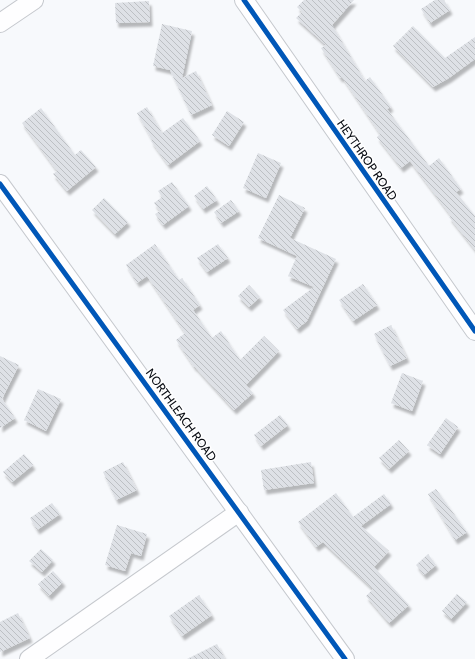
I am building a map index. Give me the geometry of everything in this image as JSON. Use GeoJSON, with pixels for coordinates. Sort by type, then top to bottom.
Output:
{"type":"FeatureCollection","features":[{"type":"Feature","properties":{"kind":"street"},"geometry":{"type":"LineString","coordinates":[[0,23],[34,0]]}},
{"type":"Feature","properties":{"kind":"street","name":"HEYTHROP ROAD"},"geometry":{"type":"LineString","coordinates":[[244,0],[475,331]]}},
{"type":"Feature","properties":{"kind":"street","name":"NORTHLEACH ROAD"},"geometry":{"type":"LineString","coordinates":[[0,184],[345,659]]}},
{"type":"Feature","properties":{"kind":"street"},"geometry":{"type":"LineString","coordinates":[[29,659],[239,512]]}},
{"type":"Feature","properties":{"kind":"building"},"geometry":{"type":"Polygon","coordinates":[[[304,0],[354,0],[332,25],[365,81],[370,77],[391,107],[387,109],[429,166],[439,158],[461,189],[456,192],[475,216],[475,250],[449,217],[451,216],[410,161],[401,168],[377,137],[380,134],[342,77],[340,78],[321,48],[326,45],[296,18],[302,12],[297,7],[304,0]]]}},
{"type":"Feature","properties":{"kind":"building"},"geometry":{"type":"Polygon","coordinates":[[[435,0],[444,0],[450,10],[430,23],[421,9],[435,0]]]}},
{"type":"Feature","properties":{"kind":"building"},"geometry":{"type":"Polygon","coordinates":[[[149,1],[150,22],[116,23],[115,3],[149,1]]]}},
{"type":"Feature","properties":{"kind":"building"},"geometry":{"type":"Polygon","coordinates":[[[162,24],[192,31],[182,78],[196,71],[212,105],[191,115],[170,70],[153,66],[162,24]]]}},
{"type":"Feature","properties":{"kind":"building"},"geometry":{"type":"Polygon","coordinates":[[[413,26],[445,58],[475,37],[475,59],[449,78],[433,87],[393,46],[413,26]]]}},
{"type":"Feature","properties":{"kind":"building"},"geometry":{"type":"Polygon","coordinates":[[[147,107],[162,133],[183,118],[200,141],[168,165],[151,141],[152,140],[137,113],[147,107]]]}},
{"type":"Feature","properties":{"kind":"building"},"geometry":{"type":"Polygon","coordinates":[[[41,108],[75,155],[81,150],[96,167],[67,191],[53,174],[57,171],[22,123],[41,108]]]}},
{"type":"Feature","properties":{"kind":"building"},"geometry":{"type":"Polygon","coordinates":[[[227,111],[244,122],[229,146],[212,135],[227,111]]]}},
{"type":"Feature","properties":{"kind":"building"},"geometry":{"type":"Polygon","coordinates":[[[258,153],[281,163],[266,198],[243,188],[258,153]]]}},
{"type":"Feature","properties":{"kind":"building"},"geometry":{"type":"Polygon","coordinates":[[[172,182],[189,206],[163,225],[155,214],[160,211],[154,203],[162,197],[158,191],[172,182]]]}},
{"type":"Feature","properties":{"kind":"building"},"geometry":{"type":"Polygon","coordinates":[[[207,186],[217,200],[203,209],[194,196],[207,186]]]}},
{"type":"Feature","properties":{"kind":"building"},"geometry":{"type":"Polygon","coordinates":[[[279,195],[305,208],[290,238],[336,259],[307,321],[297,329],[283,310],[314,287],[288,276],[297,256],[258,238],[279,195]]]}},
{"type":"Feature","properties":{"kind":"building"},"geometry":{"type":"Polygon","coordinates":[[[104,198],[128,222],[115,234],[92,210],[104,198]]]}},
{"type":"Feature","properties":{"kind":"building"},"geometry":{"type":"Polygon","coordinates":[[[231,200],[239,211],[221,223],[214,212],[231,200]]]}},
{"type":"Feature","properties":{"kind":"building"},"geometry":{"type":"Polygon","coordinates":[[[155,244],[179,280],[182,278],[200,305],[193,310],[212,338],[221,331],[240,360],[264,336],[279,351],[246,385],[253,393],[234,410],[194,367],[176,340],[185,333],[147,276],[137,283],[126,265],[155,244]]]}},
{"type":"Feature","properties":{"kind":"building"},"geometry":{"type":"Polygon","coordinates":[[[218,244],[228,258],[207,272],[197,258],[218,244]]]}},
{"type":"Feature","properties":{"kind":"building"},"geometry":{"type":"Polygon","coordinates":[[[363,284],[377,305],[353,321],[339,300],[363,284]]]}},
{"type":"Feature","properties":{"kind":"building"},"geometry":{"type":"Polygon","coordinates":[[[249,285],[260,297],[249,307],[238,296],[249,285]]]}},
{"type":"Feature","properties":{"kind":"building"},"geometry":{"type":"Polygon","coordinates":[[[391,325],[407,358],[390,366],[374,334],[391,325]]]}},
{"type":"Feature","properties":{"kind":"building"},"geometry":{"type":"Polygon","coordinates":[[[0,356],[19,365],[2,399],[15,418],[0,428],[0,356]]]}},
{"type":"Feature","properties":{"kind":"building"},"geometry":{"type":"Polygon","coordinates":[[[402,373],[423,381],[412,411],[391,403],[402,373]]]}},
{"type":"Feature","properties":{"kind":"building"},"geometry":{"type":"Polygon","coordinates":[[[38,389],[61,399],[46,431],[24,420],[38,389]]]}},
{"type":"Feature","properties":{"kind":"building"},"geometry":{"type":"Polygon","coordinates":[[[280,415],[288,425],[261,446],[254,435],[280,415]]]}},
{"type":"Feature","properties":{"kind":"building"},"geometry":{"type":"Polygon","coordinates":[[[446,418],[458,427],[440,454],[427,445],[446,418]]]}},
{"type":"Feature","properties":{"kind":"building"},"geometry":{"type":"Polygon","coordinates":[[[399,440],[409,451],[389,469],[379,458],[399,440]]]}},
{"type":"Feature","properties":{"kind":"building"},"geometry":{"type":"Polygon","coordinates":[[[24,454],[33,465],[12,482],[3,472],[24,454]]]}},
{"type":"Feature","properties":{"kind":"building"},"geometry":{"type":"Polygon","coordinates":[[[123,462],[137,490],[116,500],[103,472],[123,462]]]}},
{"type":"Feature","properties":{"kind":"building"},"geometry":{"type":"Polygon","coordinates":[[[311,462],[314,483],[264,490],[261,470],[311,462]]]}},
{"type":"Feature","properties":{"kind":"building"},"geometry":{"type":"Polygon","coordinates":[[[436,489],[467,532],[455,540],[428,494],[436,489]]]}},
{"type":"Feature","properties":{"kind":"building"},"geometry":{"type":"Polygon","coordinates":[[[336,493],[353,517],[384,494],[391,504],[361,526],[389,551],[374,567],[409,605],[389,623],[366,596],[373,589],[323,542],[316,547],[298,522],[336,493]]]}},
{"type":"Feature","properties":{"kind":"building"},"geometry":{"type":"Polygon","coordinates":[[[52,503],[60,514],[37,530],[30,518],[52,503]]]}},
{"type":"Feature","properties":{"kind":"building"},"geometry":{"type":"Polygon","coordinates":[[[117,525],[147,534],[141,556],[131,553],[125,571],[105,565],[117,525]]]}},
{"type":"Feature","properties":{"kind":"building"},"geometry":{"type":"Polygon","coordinates":[[[41,549],[53,560],[42,572],[29,561],[41,549]]]}},
{"type":"Feature","properties":{"kind":"building"},"geometry":{"type":"Polygon","coordinates":[[[428,554],[436,565],[424,575],[416,565],[428,554]]]}},
{"type":"Feature","properties":{"kind":"building"},"geometry":{"type":"Polygon","coordinates":[[[53,571],[63,582],[49,596],[38,584],[53,571]]]}},
{"type":"Feature","properties":{"kind":"building"},"geometry":{"type":"Polygon","coordinates":[[[457,594],[467,602],[451,619],[442,611],[457,594]]]}},
{"type":"Feature","properties":{"kind":"building"},"geometry":{"type":"Polygon","coordinates":[[[199,595],[212,615],[182,636],[169,616],[199,595]]]}},
{"type":"Feature","properties":{"kind":"building"},"geometry":{"type":"Polygon","coordinates":[[[18,613],[30,638],[0,652],[0,622],[18,613]]]}},
{"type":"Feature","properties":{"kind":"building"},"geometry":{"type":"Polygon","coordinates":[[[217,644],[225,659],[187,659],[217,644]]]}},
{"type":"Feature","properties":{"kind":"cycle path"},"geometry":{"type":"LineString","coordinates":[[244,0],[475,331]]}},
{"type":"Feature","properties":{"kind":"cycle path"},"geometry":{"type":"LineString","coordinates":[[0,184],[345,659]]}}]}
